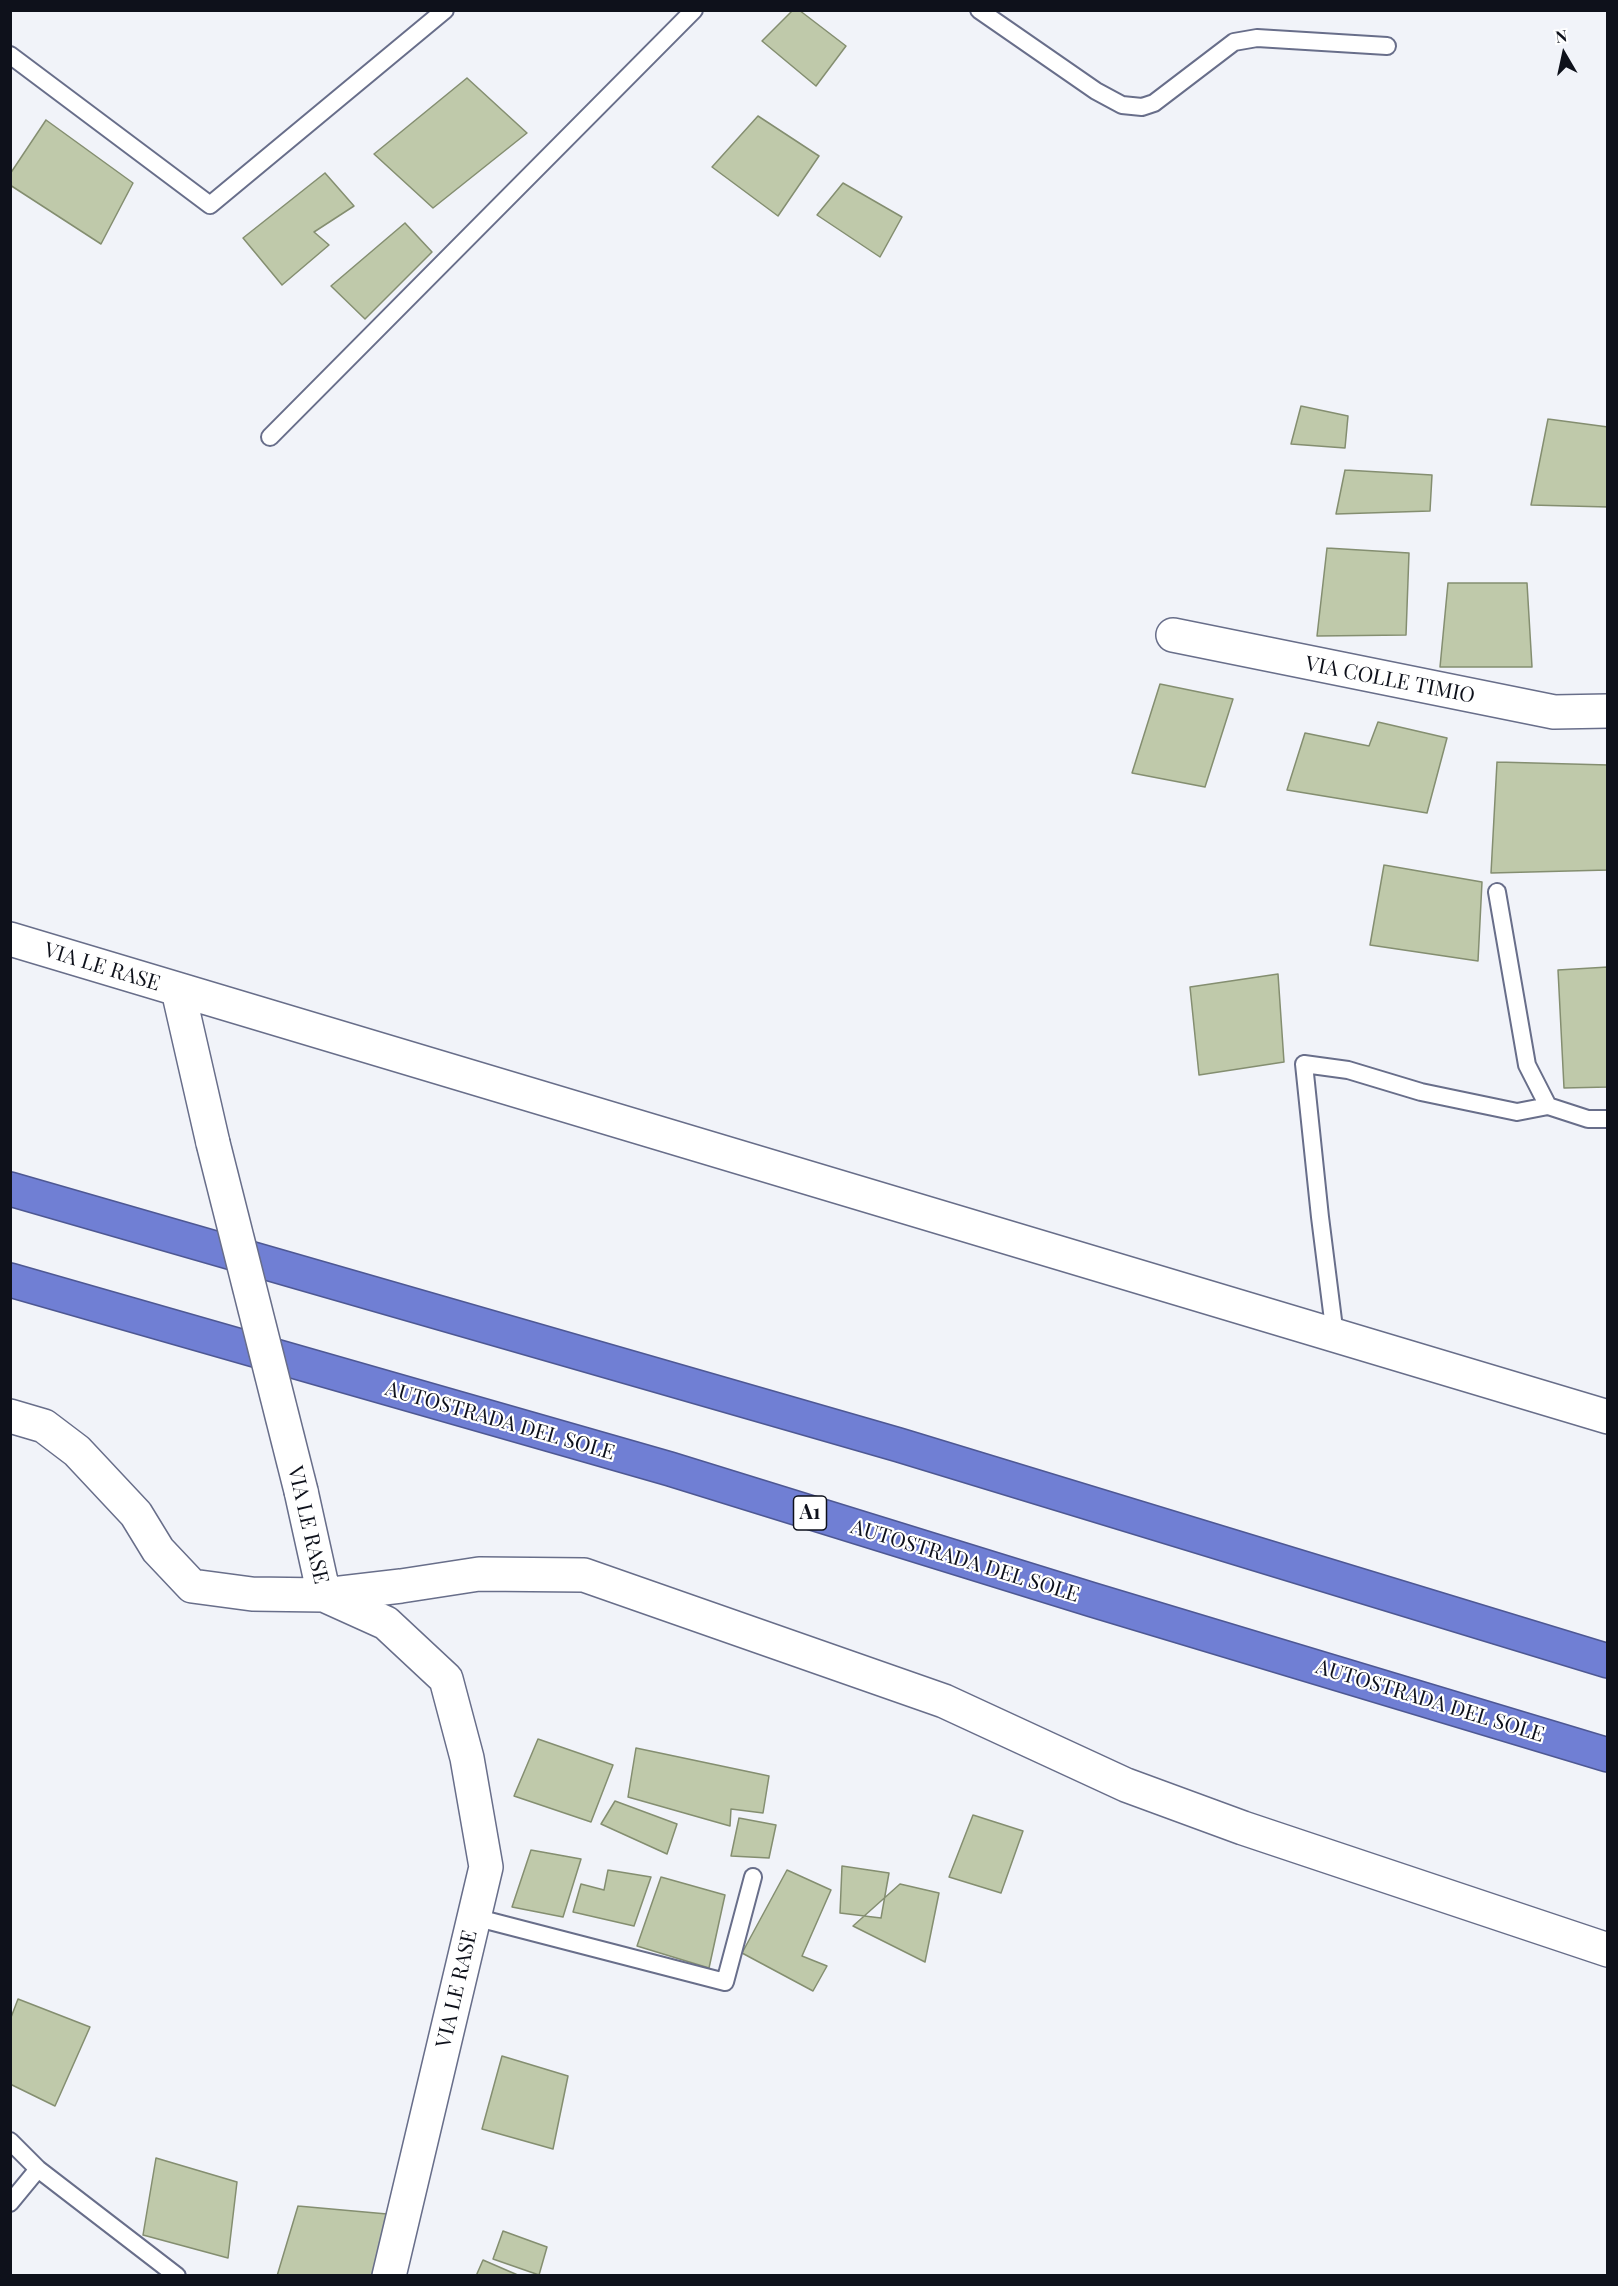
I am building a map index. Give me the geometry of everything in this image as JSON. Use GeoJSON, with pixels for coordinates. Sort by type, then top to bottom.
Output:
{"type":"FeatureCollection","features":[{"type":"Feature","properties":{"kind":"highway"},"geometry":{"type":"LineString","coordinates":[[10,1189],[899,1445],[1608,1661]]}},
{"type":"Feature","properties":{"kind":"highway","name":"AUTOSTRADA DEL SOLE"},"geometry":{"type":"LineString","coordinates":[[10,1280],[670,1469],[1093,1600],[1608,1755]]}},
{"type":"Feature","properties":{"kind":"street","name":"VIA COLLE TIMIO"},"geometry":{"type":"LineString","coordinates":[[1173,635],[1252,653],[1554,712],[1608,711]]}},
{"type":"Feature","properties":{"kind":"street","name":"VIA LE RASE"},"geometry":{"type":"LineString","coordinates":[[10,939],[178,990],[213,1143],[301,1491],[324,1594],[386,1623],[446,1679],[467,1758],[486,1867],[388,2276]]}},
{"type":"Feature","properties":{"kind":"street"},"geometry":{"type":"LineString","coordinates":[[178,990],[1608,1417]]}},
{"type":"Feature","properties":{"kind":"street"},"geometry":{"type":"LineString","coordinates":[[10,1416],[44,1426],[77,1451],[136,1514],[158,1550],[192,1586],[252,1594],[324,1594],[402,1586],[479,1574],[584,1575],[944,1701],[1126,1785],[1233,1824],[1608,1950]]}},
{"type":"Feature","properties":{"kind":"lane"},"geometry":{"type":"LineString","coordinates":[[10,55],[210,205],[445,10]]}},
{"type":"Feature","properties":{"kind":"lane"},"geometry":{"type":"LineString","coordinates":[[270,437],[694,10]]}},
{"type":"Feature","properties":{"kind":"lane"},"geometry":{"type":"LineString","coordinates":[[979,10],[1096,91],[1122,105],[1142,107],[1154,102],[1234,42],[1257,38],[1387,46]]}},
{"type":"Feature","properties":{"kind":"lane"},"geometry":{"type":"LineString","coordinates":[[1497,892],[1527,1065],[1548,1106]]}},
{"type":"Feature","properties":{"kind":"lane"},"geometry":{"type":"LineString","coordinates":[[1335,1336],[1304,1064],[1348,1070],[1421,1092],[1517,1112],[1548,1106],[1588,1119],[1608,1119]]}},
{"type":"Feature","properties":{"kind":"lane"},"geometry":{"type":"LineString","coordinates":[[474,1917],[725,1982],[753,1877]]}},
{"type":"Feature","properties":{"kind":"lane"},"geometry":{"type":"LineString","coordinates":[[10,2141],[38,2169],[177,2276]]}},
{"type":"Feature","properties":{"kind":"lane"},"geometry":{"type":"LineString","coordinates":[[10,2203],[38,2169]]}},
{"type":"Feature","properties":{"kind":"building"},"geometry":{"type":"Polygon","coordinates":[[[793,10],[799,10],[846,46],[816,86],[762,41],[793,10]]]}},
{"type":"Feature","properties":{"kind":"building"},"geometry":{"type":"Polygon","coordinates":[[[467,78],[527,133],[433,208],[374,154],[467,78]]]}},
{"type":"Feature","properties":{"kind":"building"},"geometry":{"type":"Polygon","coordinates":[[[758,116],[819,156],[778,216],[712,167],[758,116]]]}},
{"type":"Feature","properties":{"kind":"building"},"geometry":{"type":"Polygon","coordinates":[[[46,120],[133,183],[101,244],[10,185],[10,174],[46,120]]]}},
{"type":"Feature","properties":{"kind":"building"},"geometry":{"type":"Polygon","coordinates":[[[325,173],[354,206],[314,232],[329,245],[282,285],[243,238],[325,173]]]}},
{"type":"Feature","properties":{"kind":"building"},"geometry":{"type":"Polygon","coordinates":[[[843,183],[902,217],[880,257],[817,215],[843,183]]]}},
{"type":"Feature","properties":{"kind":"building"},"geometry":{"type":"Polygon","coordinates":[[[405,223],[432,252],[365,319],[331,286],[405,223]]]}},
{"type":"Feature","properties":{"kind":"building"},"geometry":{"type":"Polygon","coordinates":[[[1301,406],[1348,416],[1345,448],[1291,444],[1301,406]]]}},
{"type":"Feature","properties":{"kind":"building"},"geometry":{"type":"Polygon","coordinates":[[[1548,419],[1608,427],[1608,507],[1531,505],[1548,419]]]}},
{"type":"Feature","properties":{"kind":"building"},"geometry":{"type":"Polygon","coordinates":[[[1345,470],[1432,475],[1430,511],[1336,514],[1345,470]]]}},
{"type":"Feature","properties":{"kind":"building"},"geometry":{"type":"Polygon","coordinates":[[[1327,548],[1409,553],[1406,635],[1317,636],[1327,548]]]}},
{"type":"Feature","properties":{"kind":"building"},"geometry":{"type":"Polygon","coordinates":[[[1448,583],[1527,583],[1532,667],[1440,667],[1448,583]]]}},
{"type":"Feature","properties":{"kind":"building"},"geometry":{"type":"Polygon","coordinates":[[[1160,684],[1233,699],[1205,787],[1132,773],[1160,684]]]}},
{"type":"Feature","properties":{"kind":"building"},"geometry":{"type":"Polygon","coordinates":[[[1378,722],[1447,738],[1427,813],[1287,790],[1305,733],[1369,746],[1378,722]]]}},
{"type":"Feature","properties":{"kind":"building"},"geometry":{"type":"Polygon","coordinates":[[[1497,762],[1608,765],[1608,870],[1491,873],[1497,762]]]}},
{"type":"Feature","properties":{"kind":"building"},"geometry":{"type":"Polygon","coordinates":[[[1384,865],[1482,882],[1478,961],[1370,945],[1384,865]]]}},
{"type":"Feature","properties":{"kind":"building"},"geometry":{"type":"Polygon","coordinates":[[[1608,967],[1608,1087],[1564,1088],[1558,970],[1608,967]]]}},
{"type":"Feature","properties":{"kind":"building"},"geometry":{"type":"Polygon","coordinates":[[[1278,974],[1284,1062],[1199,1075],[1190,987],[1278,974]]]}},
{"type":"Feature","properties":{"kind":"building"},"geometry":{"type":"Polygon","coordinates":[[[538,1739],[613,1765],[591,1822],[514,1796],[538,1739]]]}},
{"type":"Feature","properties":{"kind":"building"},"geometry":{"type":"Polygon","coordinates":[[[636,1748],[769,1776],[763,1813],[731,1809],[730,1826],[628,1797],[636,1748]]]}},
{"type":"Feature","properties":{"kind":"building"},"geometry":{"type":"Polygon","coordinates":[[[615,1801],[677,1824],[667,1854],[601,1824],[615,1801]]]}},
{"type":"Feature","properties":{"kind":"building"},"geometry":{"type":"Polygon","coordinates":[[[973,1815],[1023,1831],[1001,1893],[949,1877],[973,1815]]]}},
{"type":"Feature","properties":{"kind":"building"},"geometry":{"type":"Polygon","coordinates":[[[739,1818],[776,1825],[769,1858],[731,1856],[739,1818]]]}},
{"type":"Feature","properties":{"kind":"building"},"geometry":{"type":"Polygon","coordinates":[[[531,1850],[581,1859],[563,1917],[512,1907],[531,1850]]]}},
{"type":"Feature","properties":{"kind":"building"},"geometry":{"type":"Polygon","coordinates":[[[842,1866],[889,1873],[881,1918],[840,1913],[842,1866]]]}},
{"type":"Feature","properties":{"kind":"building"},"geometry":{"type":"Polygon","coordinates":[[[608,1870],[651,1877],[634,1926],[573,1912],[581,1884],[604,1890],[608,1870]]]}},
{"type":"Feature","properties":{"kind":"building"},"geometry":{"type":"Polygon","coordinates":[[[787,1870],[831,1890],[802,1956],[827,1966],[813,1991],[742,1953],[787,1870]]]}},
{"type":"Feature","properties":{"kind":"building"},"geometry":{"type":"Polygon","coordinates":[[[661,1877],[725,1895],[709,1968],[637,1946],[661,1877]]]}},
{"type":"Feature","properties":{"kind":"building"},"geometry":{"type":"Polygon","coordinates":[[[900,1884],[939,1893],[925,1962],[853,1926],[900,1884]]]}},
{"type":"Feature","properties":{"kind":"building"},"geometry":{"type":"Polygon","coordinates":[[[18,1999],[90,2027],[55,2106],[10,2084],[10,2020],[18,1999]]]}},
{"type":"Feature","properties":{"kind":"building"},"geometry":{"type":"Polygon","coordinates":[[[502,2056],[568,2076],[553,2149],[482,2129],[502,2056]]]}},
{"type":"Feature","properties":{"kind":"building"},"geometry":{"type":"Polygon","coordinates":[[[156,2158],[237,2182],[228,2258],[143,2235],[156,2158]]]}},
{"type":"Feature","properties":{"kind":"building"},"geometry":{"type":"Polygon","coordinates":[[[298,2206],[387,2214],[374,2276],[277,2276],[298,2206]]]}},
{"type":"Feature","properties":{"kind":"building"},"geometry":{"type":"Polygon","coordinates":[[[503,2231],[547,2247],[539,2275],[493,2259],[503,2231]]]}},
{"type":"Feature","properties":{"kind":"building"},"geometry":{"type":"Polygon","coordinates":[[[483,2260],[520,2276],[476,2276],[483,2260]]]}}]}
